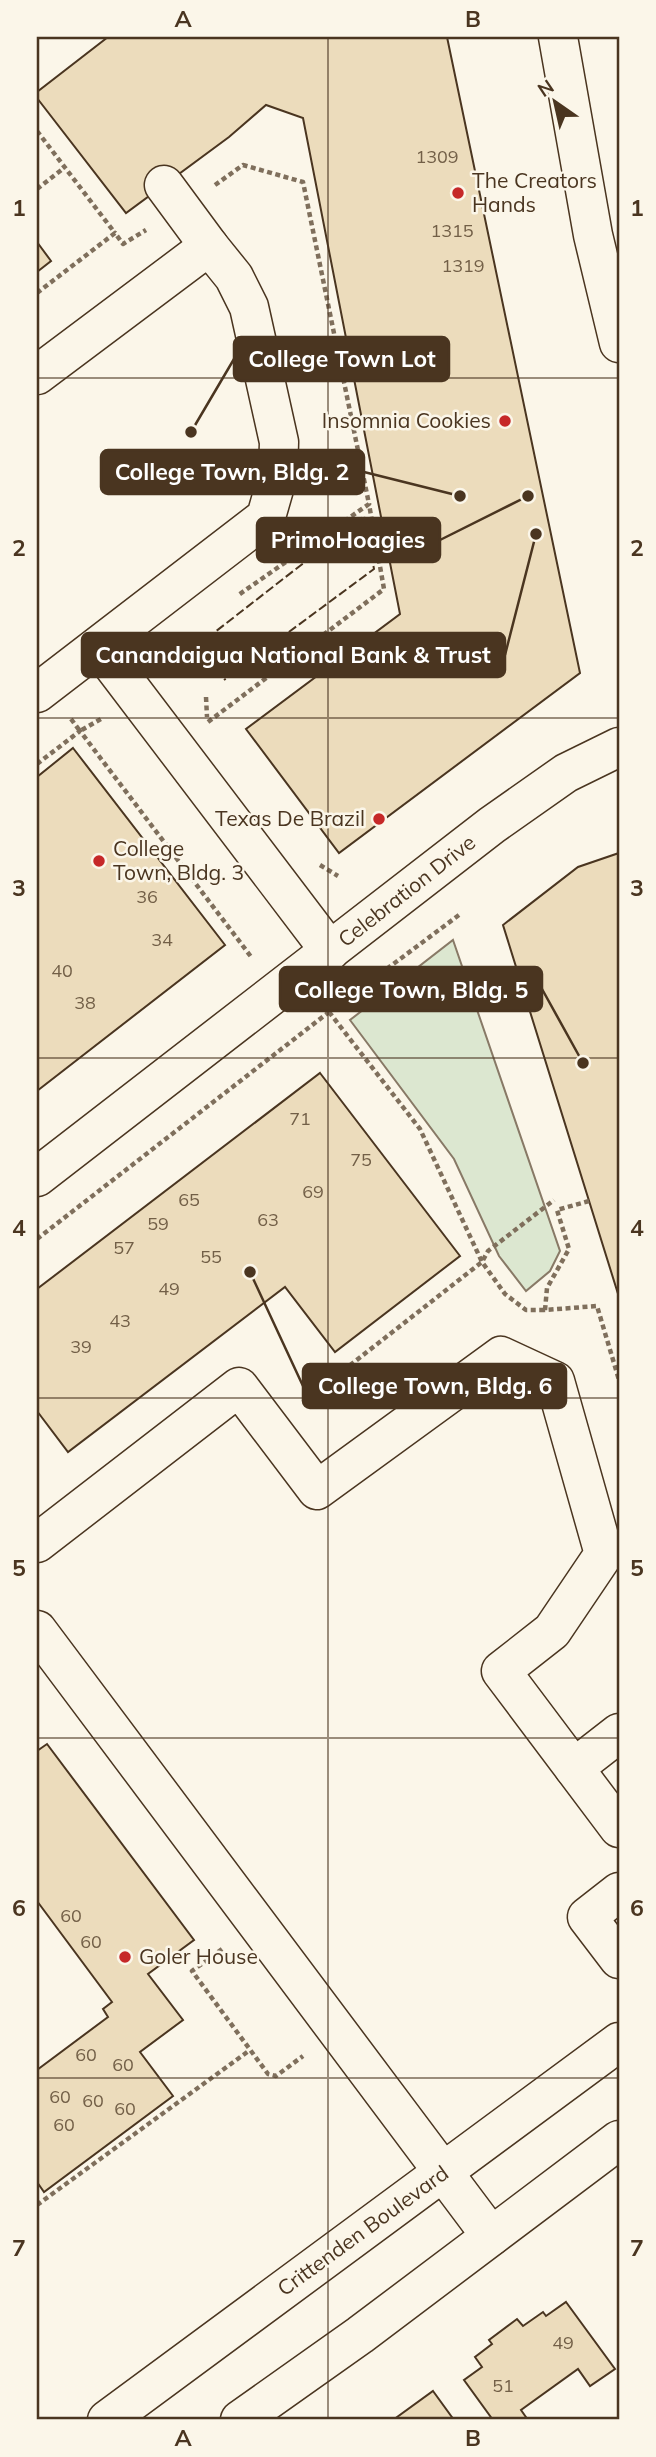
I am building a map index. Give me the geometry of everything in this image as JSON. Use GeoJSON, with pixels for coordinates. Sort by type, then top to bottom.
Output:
{"type":"FeatureCollection","features":[{"type":"Feature","properties":{"kind":"street"},"geometry":{"type":"LineString","coordinates":[[558,37],[593,234],[619,343]]}},
{"type":"Feature","properties":{"kind":"street"},"geometry":{"type":"LineString","coordinates":[[37,693],[266,517],[278,475],[279,442],[249,307],[234,277],[164,185]]}},
{"type":"Feature","properties":{"kind":"street"},"geometry":{"type":"LineString","coordinates":[[37,375],[209,246]]}},
{"type":"Feature","properties":{"kind":"street"},"geometry":{"type":"LineString","coordinates":[[99,647],[330,951]]}},
{"type":"Feature","properties":{"kind":"street","name":"Celebration Drive"},"geometry":{"type":"LineString","coordinates":[[37,1177],[492,825],[566,773],[619,747]]}},
{"type":"Feature","properties":{"kind":"street"},"geometry":{"type":"LineString","coordinates":[[37,1544],[239,1387],[317,1490],[501,1356],[555,1381],[611,1553],[552,1631],[501,1671],[619,1828]]}},
{"type":"Feature","properties":{"kind":"street"},"geometry":{"type":"LineString","coordinates":[[37,1629],[491,2236]]}},
{"type":"Feature","properties":{"kind":"street"},"geometry":{"type":"LineString","coordinates":[[574,1768],[619,1733]]}},
{"type":"Feature","properties":{"kind":"street"},"geometry":{"type":"LineString","coordinates":[[619,1892],[587,1917],[619,1959]]}},
{"type":"Feature","properties":{"kind":"street","name":"Crittenden Boulevard"},"geometry":{"type":"LineString","coordinates":[[107,2420],[619,2042]]}},
{"type":"Feature","properties":{"kind":"street"},"geometry":{"type":"LineString","coordinates":[[240,2420],[619,2140]]}},
{"type":"Feature","properties":{"kind":"path"},"geometry":{"type":"LineString","coordinates":[[37,131],[115,233]]}},
{"type":"Feature","properties":{"kind":"path"},"geometry":{"type":"LineString","coordinates":[[37,189],[64,168]]}},
{"type":"Feature","properties":{"kind":"path"},"geometry":{"type":"LineString","coordinates":[[208,723],[384,589],[369,504]]}},
{"type":"Feature","properties":{"kind":"path"},"geometry":{"type":"LineString","coordinates":[[166,647],[176,659]]}},
{"type":"Feature","properties":{"kind":"path"},"geometry":{"type":"LineString","coordinates":[[37,764],[80,731],[108,715]]}},
{"type":"Feature","properties":{"kind":"path"},"geometry":{"type":"LineString","coordinates":[[69,716],[243,945]]}},
{"type":"Feature","properties":{"kind":"path"},"geometry":{"type":"LineString","coordinates":[[37,1238],[459,915]]}},
{"type":"Feature","properties":{"kind":"path"},"geometry":{"type":"LineString","coordinates":[[329,1012],[420,1129],[482,1262],[505,1294],[526,1310],[597,1306],[619,1380]]}},
{"type":"Feature","properties":{"kind":"path"},"geometry":{"type":"LineString","coordinates":[[297,1406],[482,1262],[488,1251],[554,1199]]}},
{"type":"Feature","properties":{"kind":"path"},"geometry":{"type":"LineString","coordinates":[[545,1310],[547,1289],[569,1248],[557,1210],[589,1201]]}},
{"type":"Feature","properties":{"kind":"path"},"geometry":{"type":"LineString","coordinates":[[226,1944],[192,1971],[268,2074],[276,2076],[305,2054]]}},
{"type":"Feature","properties":{"kind":"path"},"geometry":{"type":"LineString","coordinates":[[38,2202],[250,2050]]}},
{"type":"Feature","properties":{"kind":"green space"},"geometry":{"type":"Polygon","coordinates":[[[453,940],[560,1251],[550,1271],[526,1291],[499,1256],[454,1159],[350,1020],[453,940]]]}},
{"type":"Feature","properties":{"kind":"building"},"geometry":{"type":"Polygon","coordinates":[[[108,37],[447,37],[580,673],[339,853],[246,729],[400,614],[303,118],[266,105],[229,137],[126,213],[37,98],[37,92],[108,37]]]}},
{"type":"Feature","properties":{"kind":"building"},"geometry":{"type":"Polygon","coordinates":[[[37,242],[51,261],[37,272],[37,242]]]}},
{"type":"Feature","properties":{"kind":"building","name":"College Town, Bldg. 3"},"geometry":{"type":"Polygon","coordinates":[[[73,748],[225,945],[37,1091],[37,777],[73,748]]]}},
{"type":"Feature","properties":{"kind":"building"},"geometry":{"type":"Polygon","coordinates":[[[619,853],[619,1297],[503,925],[578,867],[619,853]]]}},
{"type":"Feature","properties":{"kind":"building"},"geometry":{"type":"Polygon","coordinates":[[[320,1073],[460,1256],[335,1352],[285,1287],[68,1452],[37,1411],[37,1289],[320,1073]]]}},
{"type":"Feature","properties":{"kind":"building","name":"Goler House"},"geometry":{"type":"Polygon","coordinates":[[[47,1744],[194,1940],[148,1974],[183,2020],[140,2052],[173,2096],[44,2192],[37,2182],[37,2070],[108,2017],[103,2009],[112,2002],[37,1901],[37,1751],[47,1744]]]}},
{"type":"Feature","properties":{"kind":"building"},"geometry":{"type":"Polygon","coordinates":[[[566,2302],[615,2369],[590,2386],[578,2369],[521,2410],[528,2420],[493,2420],[464,2380],[482,2367],[475,2357],[492,2344],[489,2340],[517,2319],[523,2326],[543,2312],[546,2316],[566,2302]]]}},
{"type":"Feature","properties":{"kind":"building"},"geometry":{"type":"Polygon","coordinates":[[[433,2391],[454,2420],[393,2420],[433,2391]]]}},
{"type":"Feature","properties":{"kind":"fence"},"geometry":{"type":"LineString","coordinates":[[197,646],[364,516],[374,569],[224,680]]}},
{"type":"Feature","properties":{"kind":"place","name":"The Creators Hands"},"geometry":{"type":"Point","coordinates":[458,193]}},
{"type":"Feature","properties":{"kind":"place","name":"Insomnia Cookies"},"geometry":{"type":"Point","coordinates":[505,421]}},
{"type":"Feature","properties":{"kind":"place","name":"College Town Lot"},"geometry":{"type":"Point","coordinates":[191,432]}},
{"type":"Feature","properties":{"kind":"place","name":"College Town, Bldg. 2"},"geometry":{"type":"Point","coordinates":[460,496]}},
{"type":"Feature","properties":{"kind":"place","name":"PrimoHoagies"},"geometry":{"type":"Point","coordinates":[528,496]}},
{"type":"Feature","properties":{"kind":"place","name":"Canandaigua National Bank & Trust"},"geometry":{"type":"Point","coordinates":[536,534]}},
{"type":"Feature","properties":{"kind":"place","name":"Texas De Brazil"},"geometry":{"type":"Point","coordinates":[379,819]}},
{"type":"Feature","properties":{"kind":"place","name":"College Town, Bldg. 3"},"geometry":{"type":"Point","coordinates":[99,861]}},
{"type":"Feature","properties":{"kind":"place","name":"College Town, Bldg. 5"},"geometry":{"type":"Point","coordinates":[583,1063]}},
{"type":"Feature","properties":{"kind":"place","name":"College Town, Bldg. 6"},"geometry":{"type":"Point","coordinates":[250,1272]}},
{"type":"Feature","properties":{"kind":"place","name":"Goler House"},"geometry":{"type":"Point","coordinates":[125,1957]}}]}
